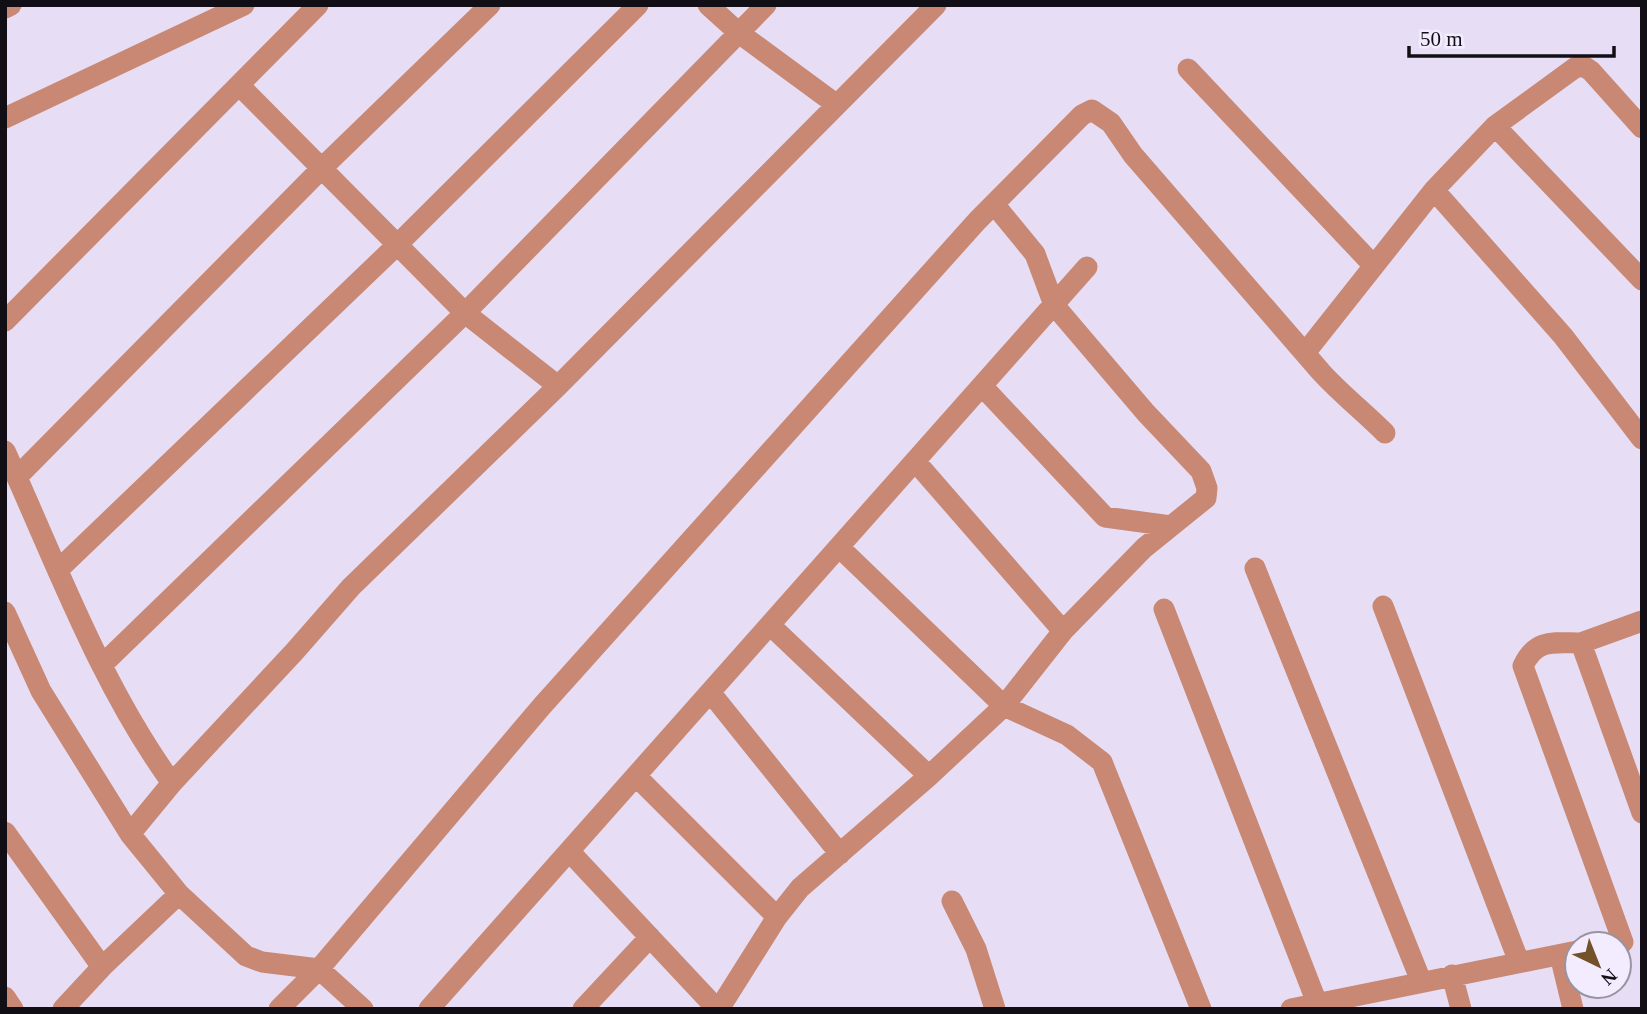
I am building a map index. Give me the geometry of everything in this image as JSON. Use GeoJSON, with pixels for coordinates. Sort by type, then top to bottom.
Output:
{"type":"FeatureCollection","features":[{"type":"Feature","properties":{"kind":"street"},"geometry":{"type":"LineString","coordinates":[[5,8],[12,5]]}},
{"type":"Feature","properties":{"kind":"street"},"geometry":{"type":"LineString","coordinates":[[5,118],[244,5]]}},
{"type":"Feature","properties":{"kind":"street"},"geometry":{"type":"LineString","coordinates":[[17,477],[322,168],[490,5]]}},
{"type":"Feature","properties":{"kind":"street"},"geometry":{"type":"LineString","coordinates":[[59,569],[397,245],[638,5]]}},
{"type":"Feature","properties":{"kind":"street"},"geometry":{"type":"LineString","coordinates":[[708,5],[739,33],[837,105]]}},
{"type":"Feature","properties":{"kind":"street"},"geometry":{"type":"LineString","coordinates":[[102,666],[466,313],[766,5]]}},
{"type":"Feature","properties":{"kind":"street"},"geometry":{"type":"LineString","coordinates":[[130,834],[172,783],[351,587],[558,386],[936,5]]}},
{"type":"Feature","properties":{"kind":"street"},"geometry":{"type":"LineString","coordinates":[[5,321],[316,6]]}},
{"type":"Feature","properties":{"kind":"street"},"geometry":{"type":"LineString","coordinates":[[1305,354],[1434,190],[1495,126],[1576,67],[1585,67],[1591,71],[1642,128]]}},
{"type":"Feature","properties":{"kind":"street"},"geometry":{"type":"LineString","coordinates":[[1188,69],[1374,266]]}},
{"type":"Feature","properties":{"kind":"street"},"geometry":{"type":"LineString","coordinates":[[239,85],[466,313],[558,386]]}},
{"type":"Feature","properties":{"kind":"street"},"geometry":{"type":"LineString","coordinates":[[279,1009],[319,969],[542,706],[994,204],[1082,115],[1092,110],[1111,123],[1133,155],[1305,354],[1348,401],[1385,433]]}},
{"type":"Feature","properties":{"kind":"street"},"geometry":{"type":"LineString","coordinates":[[1495,126],[1642,280]]}},
{"type":"Feature","properties":{"kind":"street"},"geometry":{"type":"LineString","coordinates":[[1434,190],[1563,336],[1642,439]]}},
{"type":"Feature","properties":{"kind":"street"},"geometry":{"type":"LineString","coordinates":[[569,851],[718,1009],[777,917],[800,888],[929,776],[1004,706],[1063,631],[1144,548],[1206,498],[1207,488],[1201,471],[1146,413],[1054,305],[1035,254],[994,204]]}},
{"type":"Feature","properties":{"kind":"street"},"geometry":{"type":"LineString","coordinates":[[429,1009],[1087,268]]}},
{"type":"Feature","properties":{"kind":"street"},"geometry":{"type":"LineString","coordinates":[[982,386],[1105,517],[1171,526]]}},
{"type":"Feature","properties":{"kind":"street"},"geometry":{"type":"LineString","coordinates":[[5,451],[102,666],[147,749],[172,783]]}},
{"type":"Feature","properties":{"kind":"street"},"geometry":{"type":"LineString","coordinates":[[915,461],[1063,631]]}},
{"type":"Feature","properties":{"kind":"street"},"geometry":{"type":"LineString","coordinates":[[839,547],[1004,706],[1067,735],[1102,762],[1201,1009]]}},
{"type":"Feature","properties":{"kind":"street"},"geometry":{"type":"LineString","coordinates":[[1255,568],[1421,981]]}},
{"type":"Feature","properties":{"kind":"street"},"geometry":{"type":"LineString","coordinates":[[1383,606],[1519,962]]}},
{"type":"Feature","properties":{"kind":"street"},"geometry":{"type":"LineString","coordinates":[[1164,609],[1317,1003]]}},
{"type":"Feature","properties":{"kind":"street"},"geometry":{"type":"LineString","coordinates":[[5,611],[12,646],[130,834],[179,894],[246,956],[262,962],[319,969],[363,1009]]}},
{"type":"Feature","properties":{"kind":"street"},"geometry":{"type":"LineString","coordinates":[[1622,930],[1523,666],[1529,654],[1544,643],[1581,643],[1642,621]]}},
{"type":"Feature","properties":{"kind":"street"},"geometry":{"type":"LineString","coordinates":[[770,625],[929,776]]}},
{"type":"Feature","properties":{"kind":"street"},"geometry":{"type":"LineString","coordinates":[[1581,643],[1633,768],[1642,813]]}},
{"type":"Feature","properties":{"kind":"street"},"geometry":{"type":"LineString","coordinates":[[710,692],[840,854]]}},
{"type":"Feature","properties":{"kind":"street"},"geometry":{"type":"LineString","coordinates":[[636,776],[777,917]]}},
{"type":"Feature","properties":{"kind":"street"},"geometry":{"type":"LineString","coordinates":[[5,832],[102,967]]}},
{"type":"Feature","properties":{"kind":"street"},"geometry":{"type":"LineString","coordinates":[[63,1009],[102,967],[179,894]]}},
{"type":"Feature","properties":{"kind":"street"},"geometry":{"type":"LineString","coordinates":[[952,901],[976,949],[995,1009]]}},
{"type":"Feature","properties":{"kind":"street"},"geometry":{"type":"LineString","coordinates":[[583,1009],[650,937]]}},
{"type":"Feature","properties":{"kind":"street"},"geometry":{"type":"LineString","coordinates":[[1291,1009],[1317,1003],[1347,1003],[1421,981],[1563,954]]}},
{"type":"Feature","properties":{"kind":"street"},"geometry":{"type":"LineString","coordinates":[[1452,975],[1461,1009]]}},
{"type":"Feature","properties":{"kind":"street"},"geometry":{"type":"LineString","coordinates":[[5,997],[13,1009]]}}]}
